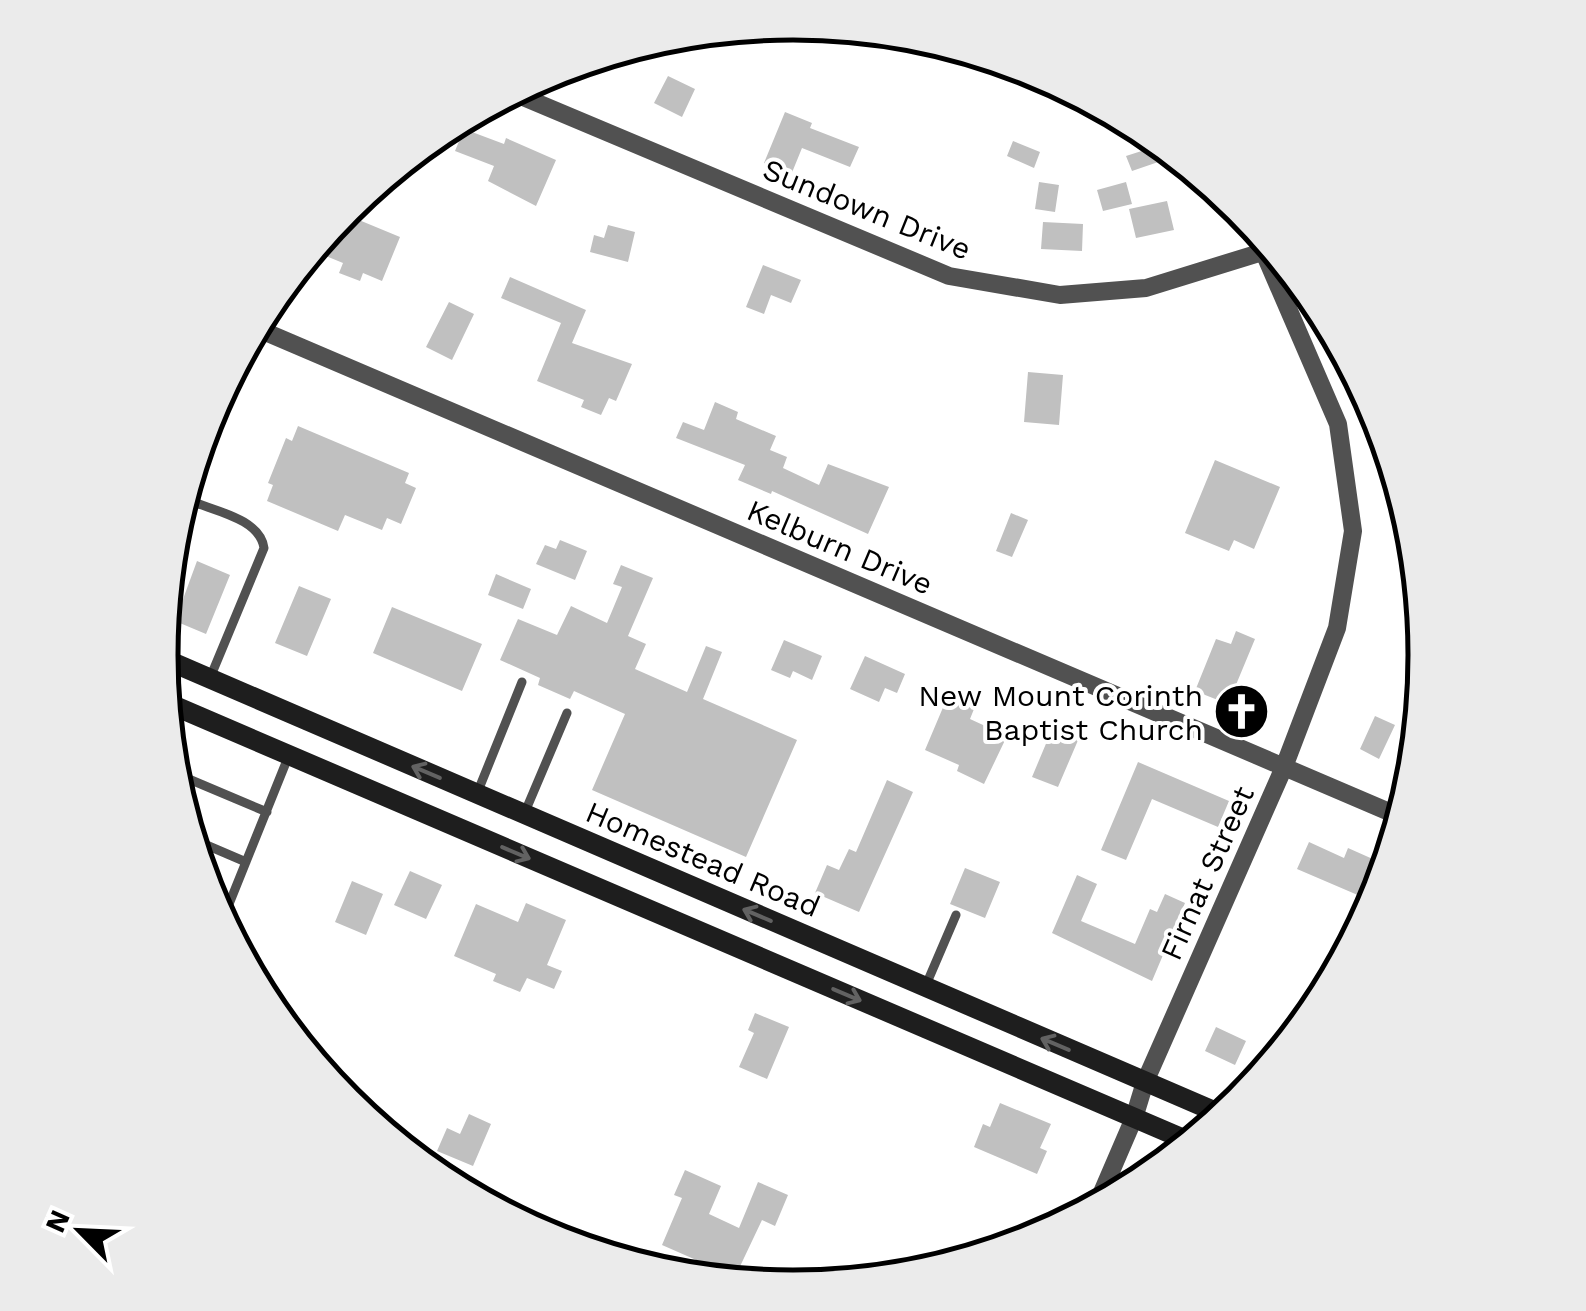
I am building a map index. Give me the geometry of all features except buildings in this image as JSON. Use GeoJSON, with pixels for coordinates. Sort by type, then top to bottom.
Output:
{"type":"FeatureCollection","features":[{"type":"Feature","properties":{"kind":"main road","name":"Homestead Road"},"geometry":{"type":"LineString","coordinates":[[178,665],[1208,1109]]}},
{"type":"Feature","properties":{"kind":"main road"},"geometry":{"type":"LineString","coordinates":[[180,708],[1177,1136]]}},
{"type":"Feature","properties":{"kind":"main road"},"geometry":{"type":"LineString","coordinates":[[346,780],[364,745]]}},
{"type":"Feature","properties":{"kind":"main road"},"geometry":{"type":"LineString","coordinates":[[631,902],[641,865]]}},
{"type":"Feature","properties":{"kind":"street","name":"Sundown Drive"},"geometry":{"type":"LineString","coordinates":[[529,99],[949,276],[1060,295],[1146,288],[1259,253]]}},
{"type":"Feature","properties":{"kind":"street","name":"Firnat Street"},"geometry":{"type":"LineString","coordinates":[[1104,1187],[1134,1118],[1144,1082],[1284,767],[1337,628],[1353,531],[1338,424],[1276,275]]}},
{"type":"Feature","properties":{"kind":"street","name":"Kelburn Drive"},"geometry":{"type":"LineString","coordinates":[[269,334],[1389,812]]}},
{"type":"Feature","properties":{"kind":"lane"},"geometry":{"type":"LineString","coordinates":[[196,503],[248,524],[257,530],[264,548],[210,678]]}},
{"type":"Feature","properties":{"kind":"lane"},"geometry":{"type":"LineString","coordinates":[[477,794],[522,682]]}},
{"type":"Feature","properties":{"kind":"lane"},"geometry":{"type":"LineString","coordinates":[[524,814],[567,713]]}},
{"type":"Feature","properties":{"kind":"lane"},"geometry":{"type":"LineString","coordinates":[[229,902],[289,755]]}},
{"type":"Feature","properties":{"kind":"lane"},"geometry":{"type":"LineString","coordinates":[[190,779],[267,812]]}},
{"type":"Feature","properties":{"kind":"lane"},"geometry":{"type":"LineString","coordinates":[[208,846],[246,862]]}},
{"type":"Feature","properties":{"kind":"lane"},"geometry":{"type":"LineString","coordinates":[[926,988],[956,916]]}},
{"type":"Feature","properties":{"kind":"place","name":"New Mount Corinth Baptist Church"},"geometry":{"type":"Point","coordinates":[1242,712]}}]}
